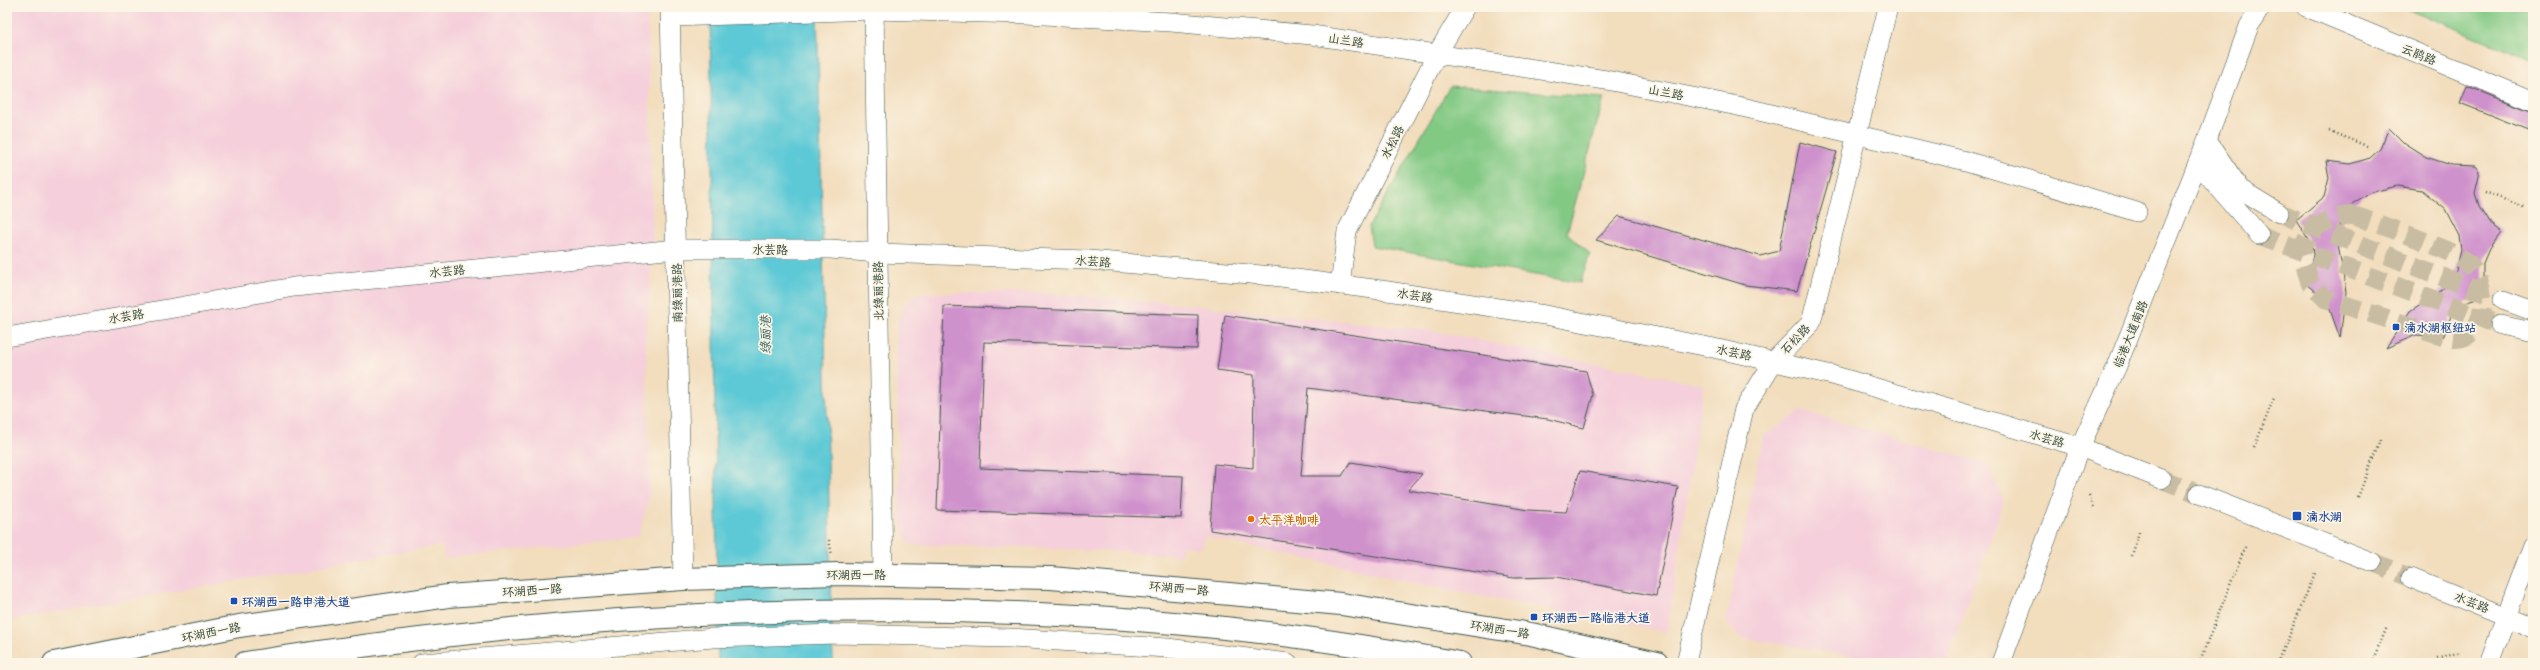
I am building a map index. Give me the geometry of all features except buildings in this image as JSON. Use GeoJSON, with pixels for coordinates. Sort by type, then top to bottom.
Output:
{"type":"FeatureCollection","features":[{"type":"Feature","properties":{"kind":"main road","name":"环湖西一路"},"geometry":{"type":"LineString","coordinates":[[54,663],[239,626],[448,596],[683,579],[837,574],[1051,578],[1341,604],[1531,634],[1657,663]]}},
{"type":"Feature","properties":{"kind":"main road"},"geometry":{"type":"LineString","coordinates":[[245,663],[410,638],[557,624],[712,614],[837,611],[1011,612],[1163,622],[1339,642],[1460,663]]}},
{"type":"Feature","properties":{"kind":"street","name":"水松路"},"geometry":{"type":"LineString","coordinates":[[1340,285],[1347,231],[1437,54],[1464,7]]}},
{"type":"Feature","properties":{"kind":"street","name":"石松路"},"geometry":{"type":"LineString","coordinates":[[1686,663],[1744,409],[1774,361],[1811,323],[1888,7]]}},
{"type":"Feature","properties":{"kind":"street","name":"临港大道南路"},"geometry":{"type":"LineString","coordinates":[[2001,663],[2080,447],[2117,366],[2207,140],[2249,26],[2261,7]]}},
{"type":"Feature","properties":{"kind":"street","name":"云鹃路"},"geometry":{"type":"LineString","coordinates":[[2306,7],[2533,101]]}},
{"type":"Feature","properties":{"kind":"street","name":"山兰路"},"geometry":{"type":"LineString","coordinates":[[671,12],[703,16],[827,12],[874,8],[1171,22],[1312,35],[1606,80],[1738,106],[1857,133],[1989,168],[2137,212]]}},
{"type":"Feature","properties":{"kind":"street","name":"北绿丽港路"},"geometry":{"type":"LineString","coordinates":[[874,8],[883,574]]}},
{"type":"Feature","properties":{"kind":"street","name":"南绿丽港路"},"geometry":{"type":"LineString","coordinates":[[671,12],[683,579]]}},
{"type":"Feature","properties":{"kind":"street"},"geometry":{"type":"LineString","coordinates":[[2207,140],[2240,189],[2279,213]]}},
{"type":"Feature","properties":{"kind":"street"},"geometry":{"type":"LineString","coordinates":[[2207,140],[2209,176],[2259,235]]}},
{"type":"Feature","properties":{"kind":"street","name":"水芸路"},"geometry":{"type":"LineString","coordinates":[[7,337],[294,288],[676,249],[831,249],[878,254],[1089,260],[1340,285],[1544,315],[1774,361],[1832,375],[2080,447],[2161,479]]}},
{"type":"Feature","properties":{"kind":"street"},"geometry":{"type":"LineString","coordinates":[[2503,300],[2533,311]]}},
{"type":"Feature","properties":{"kind":"street"},"geometry":{"type":"LineString","coordinates":[[2500,325],[2533,332]]}},
{"type":"Feature","properties":{"kind":"street"},"geometry":{"type":"LineString","coordinates":[[2199,494],[2372,562]]}},
{"type":"Feature","properties":{"kind":"street"},"geometry":{"type":"LineString","coordinates":[[2489,663],[2533,545]]}},
{"type":"Feature","properties":{"kind":"street","name":"水芸路"},"geometry":{"type":"LineString","coordinates":[[2411,578],[2507,616],[2533,628]]}},
{"type":"Feature","properties":{"kind":"street"},"geometry":{"type":"LineString","coordinates":[[422,663],[713,638],[836,634],[1010,638],[1167,648],[1288,663]]}},
{"type":"Feature","properties":{"kind":"path"},"geometry":{"type":"LineString","coordinates":[[2329,132],[2367,146]]}},
{"type":"Feature","properties":{"kind":"path"},"geometry":{"type":"LineString","coordinates":[[2485,192],[2526,208]]}},
{"type":"Feature","properties":{"kind":"path"},"geometry":{"type":"LineString","coordinates":[[2254,448],[2274,398]]}},
{"type":"Feature","properties":{"kind":"path"},"geometry":{"type":"LineString","coordinates":[[2358,497],[2381,438]]}},
{"type":"Feature","properties":{"kind":"path"},"geometry":{"type":"LineString","coordinates":[[2089,495],[2094,508]]}},
{"type":"Feature","properties":{"kind":"path"},"geometry":{"type":"LineString","coordinates":[[2132,556],[2139,532]]}},
{"type":"Feature","properties":{"kind":"path"},"geometry":{"type":"LineString","coordinates":[[2198,663],[2246,545]]}},
{"type":"Feature","properties":{"kind":"path"},"geometry":{"type":"LineString","coordinates":[[2278,663],[2315,572]]}},
{"type":"Feature","properties":{"kind":"path"},"geometry":{"type":"LineString","coordinates":[[2372,663],[2386,627]]}},
{"type":"Feature","properties":{"kind":"path"},"geometry":{"type":"LineString","coordinates":[[2438,659],[2460,652]]}},
{"type":"Feature","properties":{"kind":"shaded area"},"geometry":{"type":"Polygon","coordinates":[[[7,7],[647,7],[653,246],[646,346],[650,494],[638,537],[444,558],[442,545],[7,621],[7,7]]]}},
{"type":"Feature","properties":{"kind":"shaded area"},"geometry":{"type":"Polygon","coordinates":[[[924,293],[1034,293],[1169,303],[1433,331],[1704,385],[1667,632],[1434,587],[1204,536],[1202,548],[1182,546],[1181,555],[1030,547],[909,545],[900,521],[896,332],[898,320],[904,306],[913,297],[924,293]]]}},
{"type":"Feature","properties":{"kind":"shaded area"},"geometry":{"type":"Polygon","coordinates":[[[1801,411],[1988,464],[2004,502],[1946,663],[1902,663],[1740,638],[1726,621],[1763,437],[1801,411]]]}},
{"type":"Feature","properties":{"kind":"green space"},"geometry":{"type":"Polygon","coordinates":[[[2402,7],[2533,7],[2533,60],[2402,7]]]}},
{"type":"Feature","properties":{"kind":"green space"},"geometry":{"type":"Polygon","coordinates":[[[1450,86],[1604,98],[1567,233],[1590,254],[1580,283],[1372,246],[1369,226],[1450,86]]]}},
{"type":"Feature","properties":{"kind":"water","name":"绿丽港"},"geometry":{"type":"Polygon","coordinates":[[[710,7],[817,7],[833,663],[718,663],[710,7]]]}},
{"type":"Feature","properties":{"kind":"tunnel"},"geometry":{"type":"LineString","coordinates":[[2279,213],[2489,295]]}},
{"type":"Feature","properties":{"kind":"tunnel"},"geometry":{"type":"LineString","coordinates":[[2352,215],[2396,230],[2433,245],[2462,259],[2470,265],[2481,286],[2483,302],[2480,318],[2470,334],[2462,338],[2441,336],[2326,299],[2310,283],[2301,250],[2313,228],[2331,219],[2352,215]]}},
{"type":"Feature","properties":{"kind":"tunnel"},"geometry":{"type":"LineString","coordinates":[[2259,235],[2492,322]]}},
{"type":"Feature","properties":{"kind":"tunnel"},"geometry":{"type":"LineString","coordinates":[[2161,479],[2199,494]]}},
{"type":"Feature","properties":{"kind":"tunnel"},"geometry":{"type":"LineString","coordinates":[[2372,562],[2411,578]]}},
{"type":"Feature","properties":{"kind":"place","name":"滴水湖枢纽站"},"geometry":{"type":"Point","coordinates":[2396,327]}},
{"type":"Feature","properties":{"kind":"place","name":"滴水湖"},"geometry":{"type":"Point","coordinates":[2297,516]}},
{"type":"Feature","properties":{"kind":"place","name":"太平洋咖啡"},"geometry":{"type":"Point","coordinates":[1251,519]}},
{"type":"Feature","properties":{"kind":"place","name":"环湖西一路申港大道"},"geometry":{"type":"Point","coordinates":[234,601]}},
{"type":"Feature","properties":{"kind":"place","name":"环湖西一路临港大道"},"geometry":{"type":"Point","coordinates":[1534,617]}}]}
